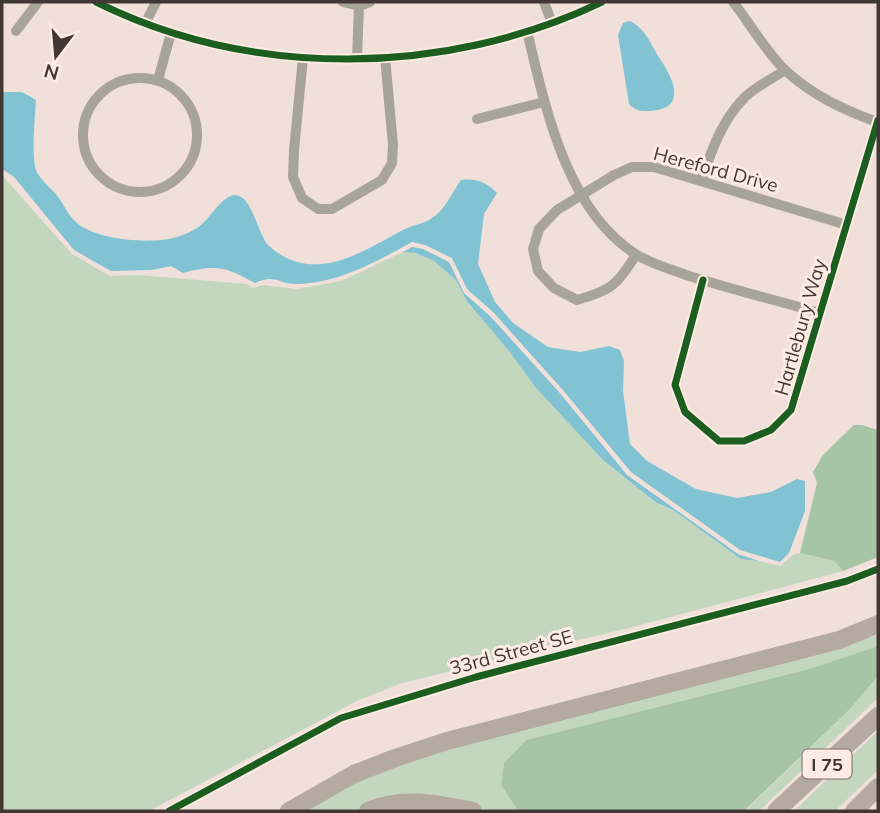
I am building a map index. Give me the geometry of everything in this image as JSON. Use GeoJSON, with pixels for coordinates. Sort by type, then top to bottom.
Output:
{"type":"FeatureCollection","features":[{"type":"Feature","properties":{"kind":"highway"},"geometry":{"type":"LineString","coordinates":[[291,811],[354,774],[447,741],[839,640],[878,624]]}},
{"type":"Feature","properties":{"kind":"highway","name":"I 75"},"geometry":{"type":"LineString","coordinates":[[776,811],[878,716]]}},
{"type":"Feature","properties":{"kind":"highway","name":"I 75"},"geometry":{"type":"LineString","coordinates":[[854,811],[878,787]]}},
{"type":"Feature","properties":{"kind":"highway"},"geometry":{"type":"LineString","coordinates":[[368,811],[385,804],[428,802],[473,811]]}},
{"type":"Feature","properties":{"kind":"street"},"geometry":{"type":"LineString","coordinates":[[16,31],[38,2]]}},
{"type":"Feature","properties":{"kind":"street"},"geometry":{"type":"LineString","coordinates":[[96,2],[171,33],[255,52],[303,58],[357,59],[429,55],[527,31],[601,2]]}},
{"type":"Feature","properties":{"kind":"street"},"geometry":{"type":"LineString","coordinates":[[145,24],[156,2]]}},
{"type":"Feature","properties":{"kind":"street"},"geometry":{"type":"LineString","coordinates":[[343,2],[365,4],[357,59]]}},
{"type":"Feature","properties":{"kind":"street"},"geometry":{"type":"LineString","coordinates":[[544,2],[552,23]]}},
{"type":"Feature","properties":{"kind":"street"},"geometry":{"type":"LineString","coordinates":[[733,2],[785,70],[815,94],[839,108],[878,121]]}},
{"type":"Feature","properties":{"kind":"street"},"geometry":{"type":"LineString","coordinates":[[527,31],[544,102],[566,163],[582,197],[602,224],[636,255],[665,268],[820,313]]}},
{"type":"Feature","properties":{"kind":"street"},"geometry":{"type":"LineString","coordinates":[[158,80],[171,33]]}},
{"type":"Feature","properties":{"kind":"street"},"geometry":{"type":"LineString","coordinates":[[303,58],[293,150],[293,177],[302,198],[318,209],[332,209],[382,180],[392,163],[386,58]]}},
{"type":"Feature","properties":{"kind":"street"},"geometry":{"type":"LineString","coordinates":[[701,181],[715,141],[725,122],[745,96],[785,70]]}},
{"type":"Feature","properties":{"kind":"street"},"geometry":{"type":"LineString","coordinates":[[132,78],[158,80],[180,93],[194,115],[197,140],[189,164],[172,183],[148,191],[122,189],[100,176],[86,154],[82,129],[90,105],[108,86],[132,78]]}},
{"type":"Feature","properties":{"kind":"street"},"geometry":{"type":"LineString","coordinates":[[477,119],[544,102]]}},
{"type":"Feature","properties":{"kind":"street","name":"Hartlebury Way"},"geometry":{"type":"LineString","coordinates":[[703,280],[674,385],[685,412],[719,441],[744,441],[771,430],[791,410],[878,121]]}},
{"type":"Feature","properties":{"kind":"street","name":"Hereford Drive"},"geometry":{"type":"LineString","coordinates":[[636,255],[621,277],[605,292],[578,300],[554,288],[538,271],[533,249],[539,229],[557,210],[632,167],[654,167],[846,225]]}},
{"type":"Feature","properties":{"kind":"street","name":"33rd Street SE"},"geometry":{"type":"LineString","coordinates":[[169,811],[341,718],[476,677],[848,581],[878,569]]}},
{"type":"Feature","properties":{"kind":"green space"},"geometry":{"type":"Polygon","coordinates":[[[2,175],[72,254],[110,276],[139,275],[247,284],[254,288],[262,285],[297,289],[341,281],[403,252],[415,253],[434,261],[456,280],[466,300],[536,388],[603,460],[654,502],[673,510],[741,559],[780,566],[794,554],[800,553],[834,561],[843,571],[637,626],[402,683],[357,701],[149,811],[2,811],[2,175]]]}},
{"type":"Feature","properties":{"kind":"green space"},"geometry":{"type":"Polygon","coordinates":[[[854,425],[878,430],[878,557],[843,571],[834,561],[800,553],[817,483],[813,472],[823,455],[854,425]]]}},
{"type":"Feature","properties":{"kind":"green space"},"geometry":{"type":"Polygon","coordinates":[[[878,635],[878,646],[809,669],[526,740],[504,763],[501,785],[518,811],[489,811],[466,803],[365,807],[357,811],[301,811],[318,800],[417,755],[878,635]]]}},
{"type":"Feature","properties":{"kind":"green space"},"geometry":{"type":"Polygon","coordinates":[[[878,646],[878,676],[850,709],[744,811],[518,811],[501,785],[504,763],[526,740],[809,669],[878,646]]]}},
{"type":"Feature","properties":{"kind":"green space"},"geometry":{"type":"Polygon","coordinates":[[[878,676],[878,698],[759,811],[745,811],[850,709],[878,676]]]}},
{"type":"Feature","properties":{"kind":"green space"},"geometry":{"type":"Polygon","coordinates":[[[878,731],[878,770],[835,811],[794,811],[878,731]]]}},
{"type":"Feature","properties":{"kind":"water"},"geometry":{"type":"Polygon","coordinates":[[[630,21],[648,38],[673,84],[673,99],[661,109],[641,111],[629,104],[618,35],[623,23],[630,21]]]}},
{"type":"Feature","properties":{"kind":"water"},"geometry":{"type":"Polygon","coordinates":[[[2,92],[22,92],[36,100],[34,145],[37,173],[75,221],[95,233],[109,237],[153,241],[180,236],[199,227],[226,198],[236,195],[247,203],[270,247],[287,258],[321,264],[354,255],[429,220],[441,210],[461,180],[476,180],[485,184],[497,193],[484,214],[478,264],[495,302],[513,323],[548,347],[580,352],[609,346],[620,350],[624,361],[623,391],[630,444],[647,461],[696,489],[737,498],[771,492],[797,479],[805,481],[805,511],[789,553],[780,562],[740,550],[631,472],[493,312],[467,289],[452,258],[425,245],[412,242],[343,275],[298,284],[273,279],[255,283],[228,270],[213,268],[183,273],[171,266],[152,270],[111,271],[74,250],[14,177],[2,169],[2,92]]]}},
{"type":"Feature","properties":{"kind":"water"},"geometry":{"type":"Polygon","coordinates":[[[412,247],[423,249],[449,262],[464,293],[490,316],[559,392],[627,475],[738,554],[759,561],[741,559],[673,510],[655,502],[603,460],[536,388],[466,300],[456,280],[434,261],[415,253],[403,252],[412,247]]]}},
{"type":"Feature","properties":{"kind":"cycle path"},"geometry":{"type":"LineString","coordinates":[[96,2],[156,27],[219,45],[283,56],[349,59],[414,55],[479,44],[542,27],[602,2]]}},
{"type":"Feature","properties":{"kind":"cycle path"},"geometry":{"type":"LineString","coordinates":[[703,280],[675,385],[685,412],[719,441],[744,441],[771,430],[791,410],[878,120]]}},
{"type":"Feature","properties":{"kind":"cycle path"},"geometry":{"type":"LineString","coordinates":[[169,811],[341,718],[476,677],[847,581],[878,569]]}}]}
